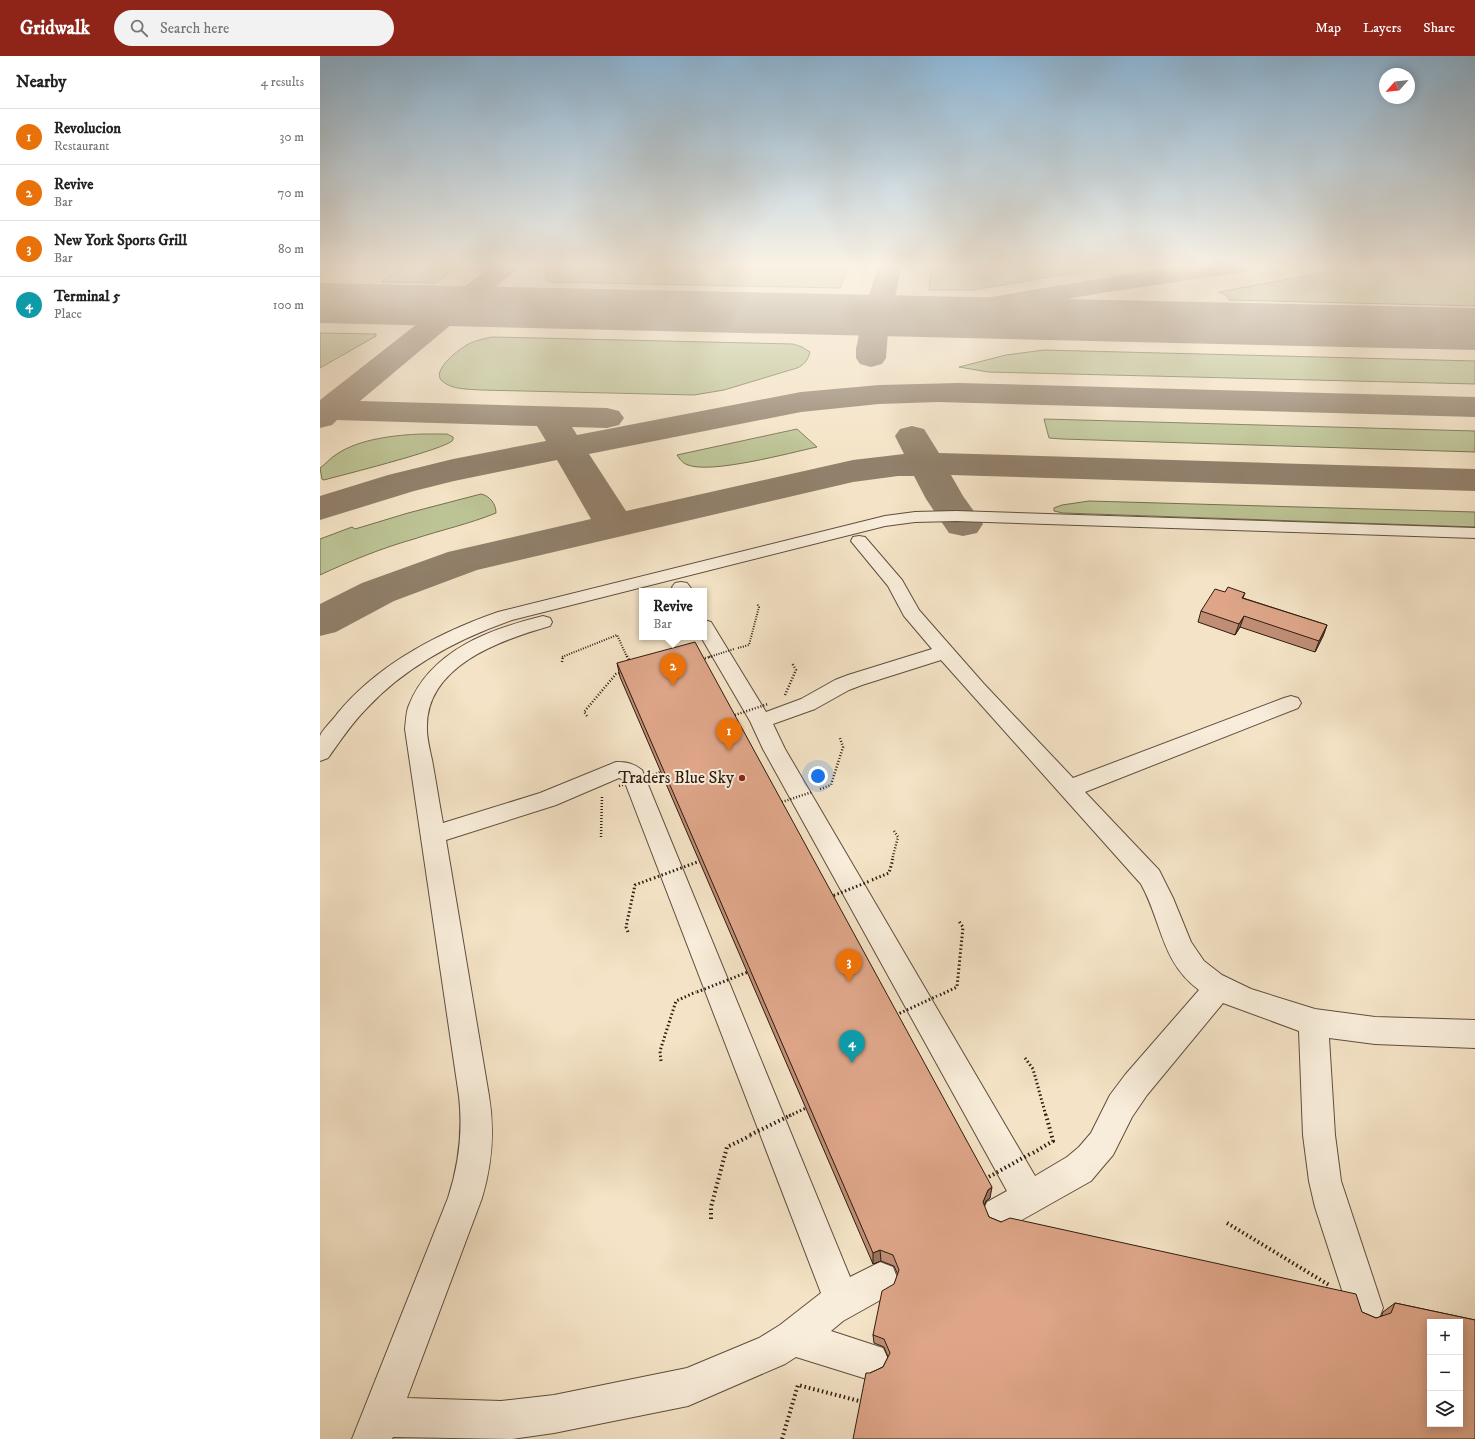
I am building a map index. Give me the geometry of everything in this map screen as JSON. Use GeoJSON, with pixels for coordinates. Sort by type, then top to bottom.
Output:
{"type":"FeatureCollection","features":[{"type":"Feature","properties":{"kind":"lane"},"geometry":{"type":"LineString","coordinates":[[320,753],[353,710],[380,684],[398,670],[430,650],[479,625],[521,612],[885,521],[915,517],[956,516],[1475,532]]}},
{"type":"Feature","properties":{"kind":"lane"},"geometry":{"type":"LineString","coordinates":[[686,588],[898,532],[936,528],[1187,535]]}},
{"type":"Feature","properties":{"kind":"lane"},"geometry":{"type":"LineString","coordinates":[[860,541],[896,584],[910,612],[1150,877],[1159,893],[1178,946],[1186,960],[1205,980],[1218,988],[1250,1002],[1313,1022],[1373,1030],[1475,1034]]}},
{"type":"Feature","properties":{"kind":"lane"},"geometry":{"type":"LineString","coordinates":[[639,597],[522,627],[500,635],[468,651],[448,665],[436,678],[421,700],[416,720],[477,1114],[477,1155],[473,1175],[465,1198],[376,1428],[501,1421],[554,1414],[688,1387],[772,1351],[793,1338],[830,1308],[880,1280]]}},
{"type":"Feature","properties":{"kind":"lane"},"geometry":{"type":"LineString","coordinates":[[707,630],[765,712],[774,749],[1029,1198]]}},
{"type":"Feature","properties":{"kind":"lane"},"geometry":{"type":"LineString","coordinates":[[765,712],[808,704],[842,685],[855,680],[945,652]]}},
{"type":"Feature","properties":{"kind":"lane"},"geometry":{"type":"LineString","coordinates":[[1069,789],[1291,703]]}},
{"type":"Feature","properties":{"kind":"lane"},"geometry":{"type":"LineString","coordinates":[[433,835],[548,799],[616,770],[626,770],[634,776],[842,1301]]}},
{"type":"Feature","properties":{"kind":"lane"},"geometry":{"type":"LineString","coordinates":[[999,1214],[1079,1169],[1090,1158],[1102,1144],[1121,1106],[1136,1085],[1218,988]]}},
{"type":"Feature","properties":{"kind":"lane"},"geometry":{"type":"LineString","coordinates":[[1313,1022],[1319,1135],[1325,1181],[1365,1308]]}},
{"type":"Feature","properties":{"kind":"lane"},"geometry":{"type":"LineString","coordinates":[[793,1338],[870,1361]]}},
{"type":"Feature","properties":{"kind":"path"},"geometry":{"type":"LineString","coordinates":[[699,659],[749,645],[759,607],[757,604]]}},
{"type":"Feature","properties":{"kind":"path"},"geometry":{"type":"LineString","coordinates":[[562,662],[562,656],[618,635],[632,667]]}},
{"type":"Feature","properties":{"kind":"path"},"geometry":{"type":"LineString","coordinates":[[783,700],[796,670],[792,663]]}},
{"type":"Feature","properties":{"kind":"path"},"geometry":{"type":"LineString","coordinates":[[587,716],[584,712],[616,674],[625,672]]}},
{"type":"Feature","properties":{"kind":"path"},"geometry":{"type":"LineString","coordinates":[[730,717],[765,712]]}},
{"type":"Feature","properties":{"kind":"path"},"geometry":{"type":"LineString","coordinates":[[781,802],[777,804],[831,785],[843,747],[840,738]]}},
{"type":"Feature","properties":{"kind":"path"},"geometry":{"type":"LineString","coordinates":[[613,787],[668,770]]}},
{"type":"Feature","properties":{"kind":"path"},"geometry":{"type":"LineString","coordinates":[[601,837],[602,791]]}},
{"type":"Feature","properties":{"kind":"path"},"geometry":{"type":"LineString","coordinates":[[828,897],[889,874],[898,837],[894,831]]}},
{"type":"Feature","properties":{"kind":"path"},"geometry":{"type":"LineString","coordinates":[[628,932],[626,927],[635,885],[706,859]]}},
{"type":"Feature","properties":{"kind":"path"},"geometry":{"type":"LineString","coordinates":[[892,1017],[957,987],[963,927],[958,920]]}},
{"type":"Feature","properties":{"kind":"path"},"geometry":{"type":"LineString","coordinates":[[661,1061],[660,1051],[676,1000],[755,969]]}},
{"type":"Feature","properties":{"kind":"path"},"geometry":{"type":"LineString","coordinates":[[981,1181],[1053,1141],[1033,1068],[1026,1058]]}},
{"type":"Feature","properties":{"kind":"path"},"geometry":{"type":"LineString","coordinates":[[712,1219],[711,1207],[727,1147],[813,1105]]}},
{"type":"Feature","properties":{"kind":"path"},"geometry":{"type":"LineString","coordinates":[[1227,1223],[1330,1285],[1331,1290]]}},
{"type":"Feature","properties":{"kind":"path"},"geometry":{"type":"LineString","coordinates":[[782,1439],[798,1385],[870,1404]]}},
{"type":"Feature","properties":{"kind":"green space"},"geometry":{"type":"Polygon","coordinates":[[[320,333],[376,334],[376,336],[320,368],[320,333]]]}},
{"type":"Feature","properties":{"kind":"green space"},"geometry":{"type":"Polygon","coordinates":[[[492,337],[793,344],[810,352],[805,362],[797,368],[724,390],[694,395],[481,390],[456,388],[442,381],[440,372],[442,367],[451,357],[468,344],[492,337]]]}},
{"type":"Feature","properties":{"kind":"green space"},"geometry":{"type":"Polygon","coordinates":[[[1044,350],[1475,361],[1475,384],[988,372],[959,367],[1006,355],[1044,350]]]}},
{"type":"Feature","properties":{"kind":"green space"},"geometry":{"type":"Polygon","coordinates":[[[1044,419],[1475,431],[1475,452],[1062,439],[1049,438],[1044,419]]]}},
{"type":"Feature","properties":{"kind":"green space"},"geometry":{"type":"Polygon","coordinates":[[[797,429],[817,447],[751,462],[714,467],[688,465],[677,455],[797,429]]]}},
{"type":"Feature","properties":{"kind":"green space"},"geometry":{"type":"Polygon","coordinates":[[[447,434],[453,437],[453,440],[433,449],[371,468],[324,480],[322,479],[320,468],[346,449],[366,441],[400,435],[447,434]]]}},
{"type":"Feature","properties":{"kind":"green space"},"geometry":{"type":"Polygon","coordinates":[[[481,494],[492,501],[496,513],[465,524],[390,546],[320,575],[320,539],[352,527],[355,529],[408,513],[481,494]]]}},
{"type":"Feature","properties":{"kind":"green space"},"geometry":{"type":"Polygon","coordinates":[[[1089,501],[1475,512],[1475,527],[1063,513],[1054,511],[1054,508],[1062,505],[1089,501]]]}},
{"type":"Feature","properties":{"kind":"building"},"geometry":{"type":"Polygon","coordinates":[[[1228,587],[1245,593],[1242,598],[1327,625],[1319,641],[1244,616],[1239,624],[1201,611],[1215,589],[1225,592],[1228,587]]]}},
{"type":"Feature","properties":{"kind":"building"},"geometry":{"type":"Polygon","coordinates":[[[695,642],[992,1187],[988,1190],[983,1202],[989,1217],[1001,1222],[1010,1218],[1356,1294],[1362,1312],[1376,1318],[1391,1313],[1395,1303],[1475,1320],[1475,1439],[853,1439],[866,1373],[870,1373],[883,1367],[890,1353],[884,1339],[873,1335],[882,1291],[894,1284],[899,1270],[893,1255],[880,1250],[873,1253],[617,663],[695,642]]]}},
{"type":"Feature","properties":{"kind":"taxiway"},"geometry":{"type":"LineString","coordinates":[[329,410],[427,331]]}},
{"type":"Feature","properties":{"kind":"taxiway"},"geometry":{"type":"LineString","coordinates":[[871,358],[874,331]]}},
{"type":"Feature","properties":{"kind":"taxiway"},"geometry":{"type":"LineString","coordinates":[[567,448],[801,402],[879,394],[958,393],[1475,407]]}},
{"type":"Feature","properties":{"kind":"taxiway"},"geometry":{"type":"LineString","coordinates":[[320,410],[329,410]]}},
{"type":"Feature","properties":{"kind":"taxiway"},"geometry":{"type":"LineString","coordinates":[[320,418],[329,410]]}},
{"type":"Feature","properties":{"kind":"taxiway"},"geometry":{"type":"LineString","coordinates":[[329,410],[607,418]]}},
{"type":"Feature","properties":{"kind":"taxiway"},"geometry":{"type":"LineString","coordinates":[[549,418],[567,448]]}},
{"type":"Feature","properties":{"kind":"taxiway"},"geometry":{"type":"LineString","coordinates":[[912,436],[927,464]]}},
{"type":"Feature","properties":{"kind":"taxiway"},"geometry":{"type":"LineString","coordinates":[[320,508],[401,483],[453,470],[567,448]]}},
{"type":"Feature","properties":{"kind":"taxiway"},"geometry":{"type":"LineString","coordinates":[[567,448],[615,525]]}},
{"type":"Feature","properties":{"kind":"taxiway"},"geometry":{"type":"LineString","coordinates":[[615,525],[853,471],[898,465],[927,464]]}},
{"type":"Feature","properties":{"kind":"taxiway"},"geometry":{"type":"LineString","coordinates":[[927,464],[945,499],[963,524]]}},
{"type":"Feature","properties":{"kind":"taxiway"},"geometry":{"type":"LineString","coordinates":[[927,464],[1475,480]]}},
{"type":"Feature","properties":{"kind":"taxiway"},"geometry":{"type":"LineString","coordinates":[[320,622],[378,592],[463,561],[615,525]]}},
{"type":"Feature","properties":{"kind":"place","name":"Revive"},"geometry":{"type":"Point","coordinates":[673,686]}},
{"type":"Feature","properties":{"kind":"place","name":"Revolucion"},"geometry":{"type":"Point","coordinates":[729,751]}},
{"type":"Feature","properties":{"kind":"place","name":"Traders Blue Sky"},"geometry":{"type":"Point","coordinates":[742,778]}},
{"type":"Feature","properties":{"kind":"place","name":"New York Sports Grill"},"geometry":{"type":"Point","coordinates":[849,982]}},
{"type":"Feature","properties":{"kind":"place","name":"Terminal 5"},"geometry":{"type":"Point","coordinates":[852,1063]}}]}
